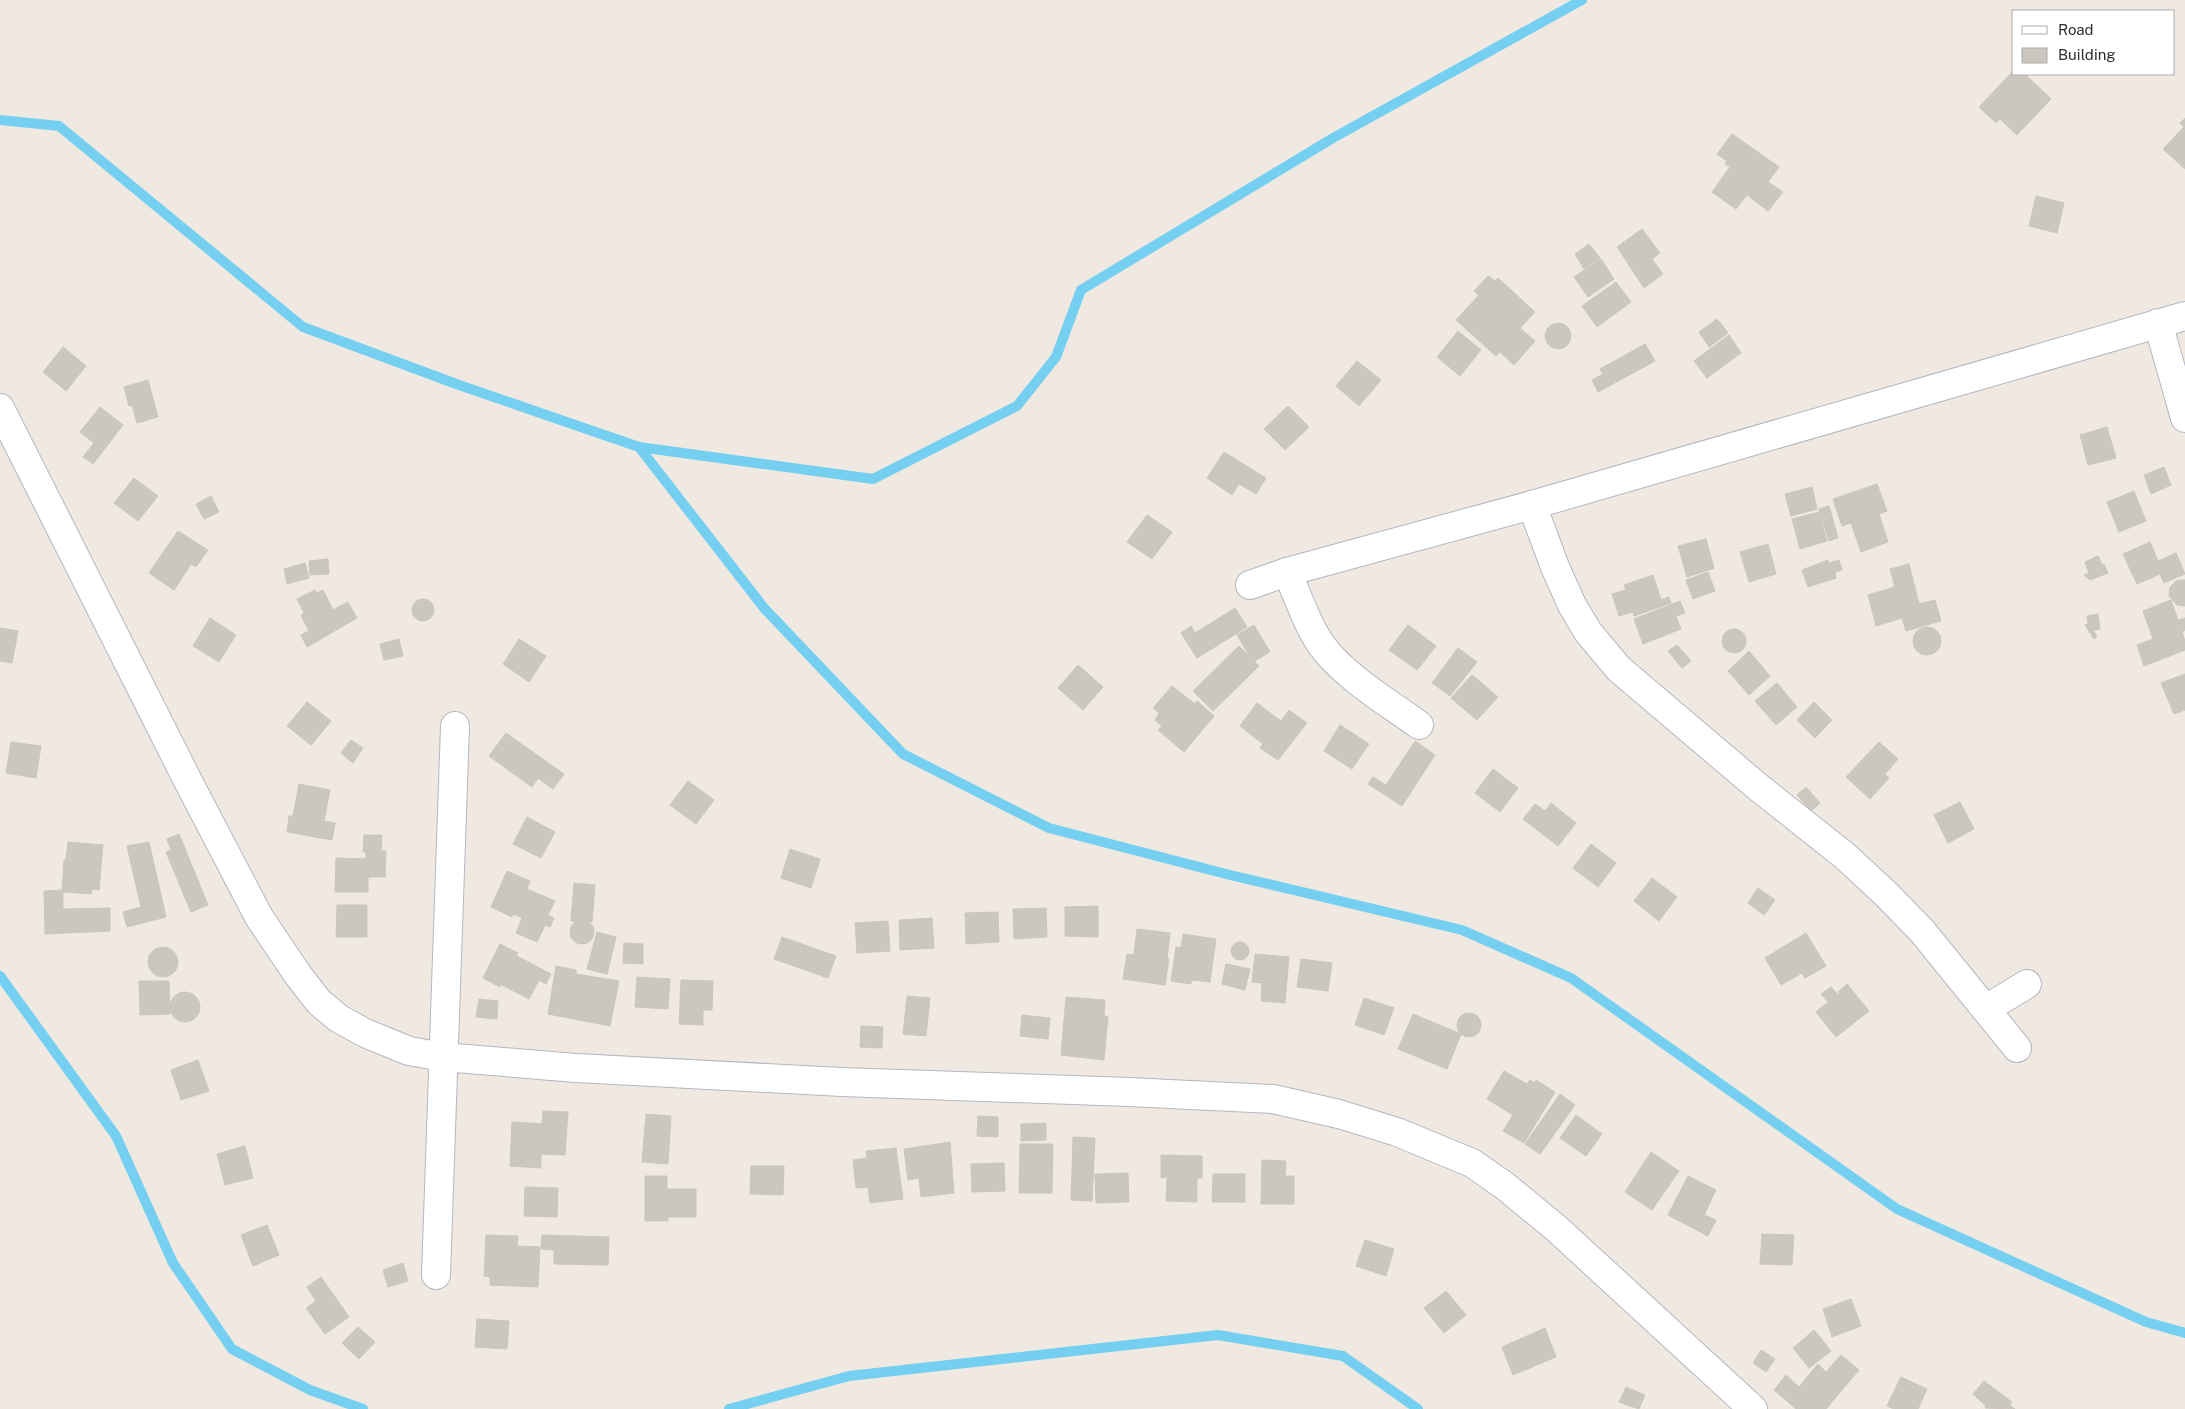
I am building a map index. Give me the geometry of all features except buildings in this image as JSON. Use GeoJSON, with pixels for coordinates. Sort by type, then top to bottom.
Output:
{"type":"FeatureCollection","features":[{"type":"Feature","properties":{"kind":"street"},"geometry":{"type":"LineString","coordinates":[[1250,585],[1287,572],[1532,505],[2185,316]]}},
{"type":"Feature","properties":{"kind":"street"},"geometry":{"type":"LineString","coordinates":[[2158,323],[2185,418]]}},
{"type":"Feature","properties":{"kind":"street"},"geometry":{"type":"LineString","coordinates":[[0,408],[190,785],[259,917],[280,952],[319,1002],[338,1018],[365,1033],[409,1051],[443,1057],[586,1068],[842,1082],[1273,1099],[1339,1114],[1397,1132],[1472,1163],[1505,1186],[1556,1228],[1752,1409]]}},
{"type":"Feature","properties":{"kind":"street"},"geometry":{"type":"LineString","coordinates":[[1532,505],[1555,567],[1572,605],[1588,632],[1618,669],[1758,787],[1845,856],[1922,931],[2017,1048]]}},
{"type":"Feature","properties":{"kind":"street"},"geometry":{"type":"LineString","coordinates":[[1287,572],[1314,631],[1326,651],[1347,672],[1419,725]]}},
{"type":"Feature","properties":{"kind":"street"},"geometry":{"type":"LineString","coordinates":[[436,1274],[455,726]]}},
{"type":"Feature","properties":{"kind":"street"},"geometry":{"type":"LineString","coordinates":[[1986,1009],[2028,984]]}},
{"type":"Feature","properties":{"kind":"waterway"},"geometry":{"type":"LineString","coordinates":[[0,120],[59,126],[303,327],[459,385],[639,447],[873,479],[1017,406],[1056,357],[1081,290],[1333,138],[1582,0]]}},
{"type":"Feature","properties":{"kind":"waterway"},"geometry":{"type":"LineString","coordinates":[[639,447],[764,608],[903,754],[1049,828],[1230,875],[1462,930],[1571,978],[1897,1209],[2146,1322],[2185,1333]]}},
{"type":"Feature","properties":{"kind":"waterway"},"geometry":{"type":"LineString","coordinates":[[0,976],[116,1136],[173,1263],[232,1349],[310,1390],[363,1409]]}},
{"type":"Feature","properties":{"kind":"waterway"},"geometry":{"type":"LineString","coordinates":[[729,1409],[849,1376],[1218,1335],[1343,1356],[1418,1409]]}}]}
